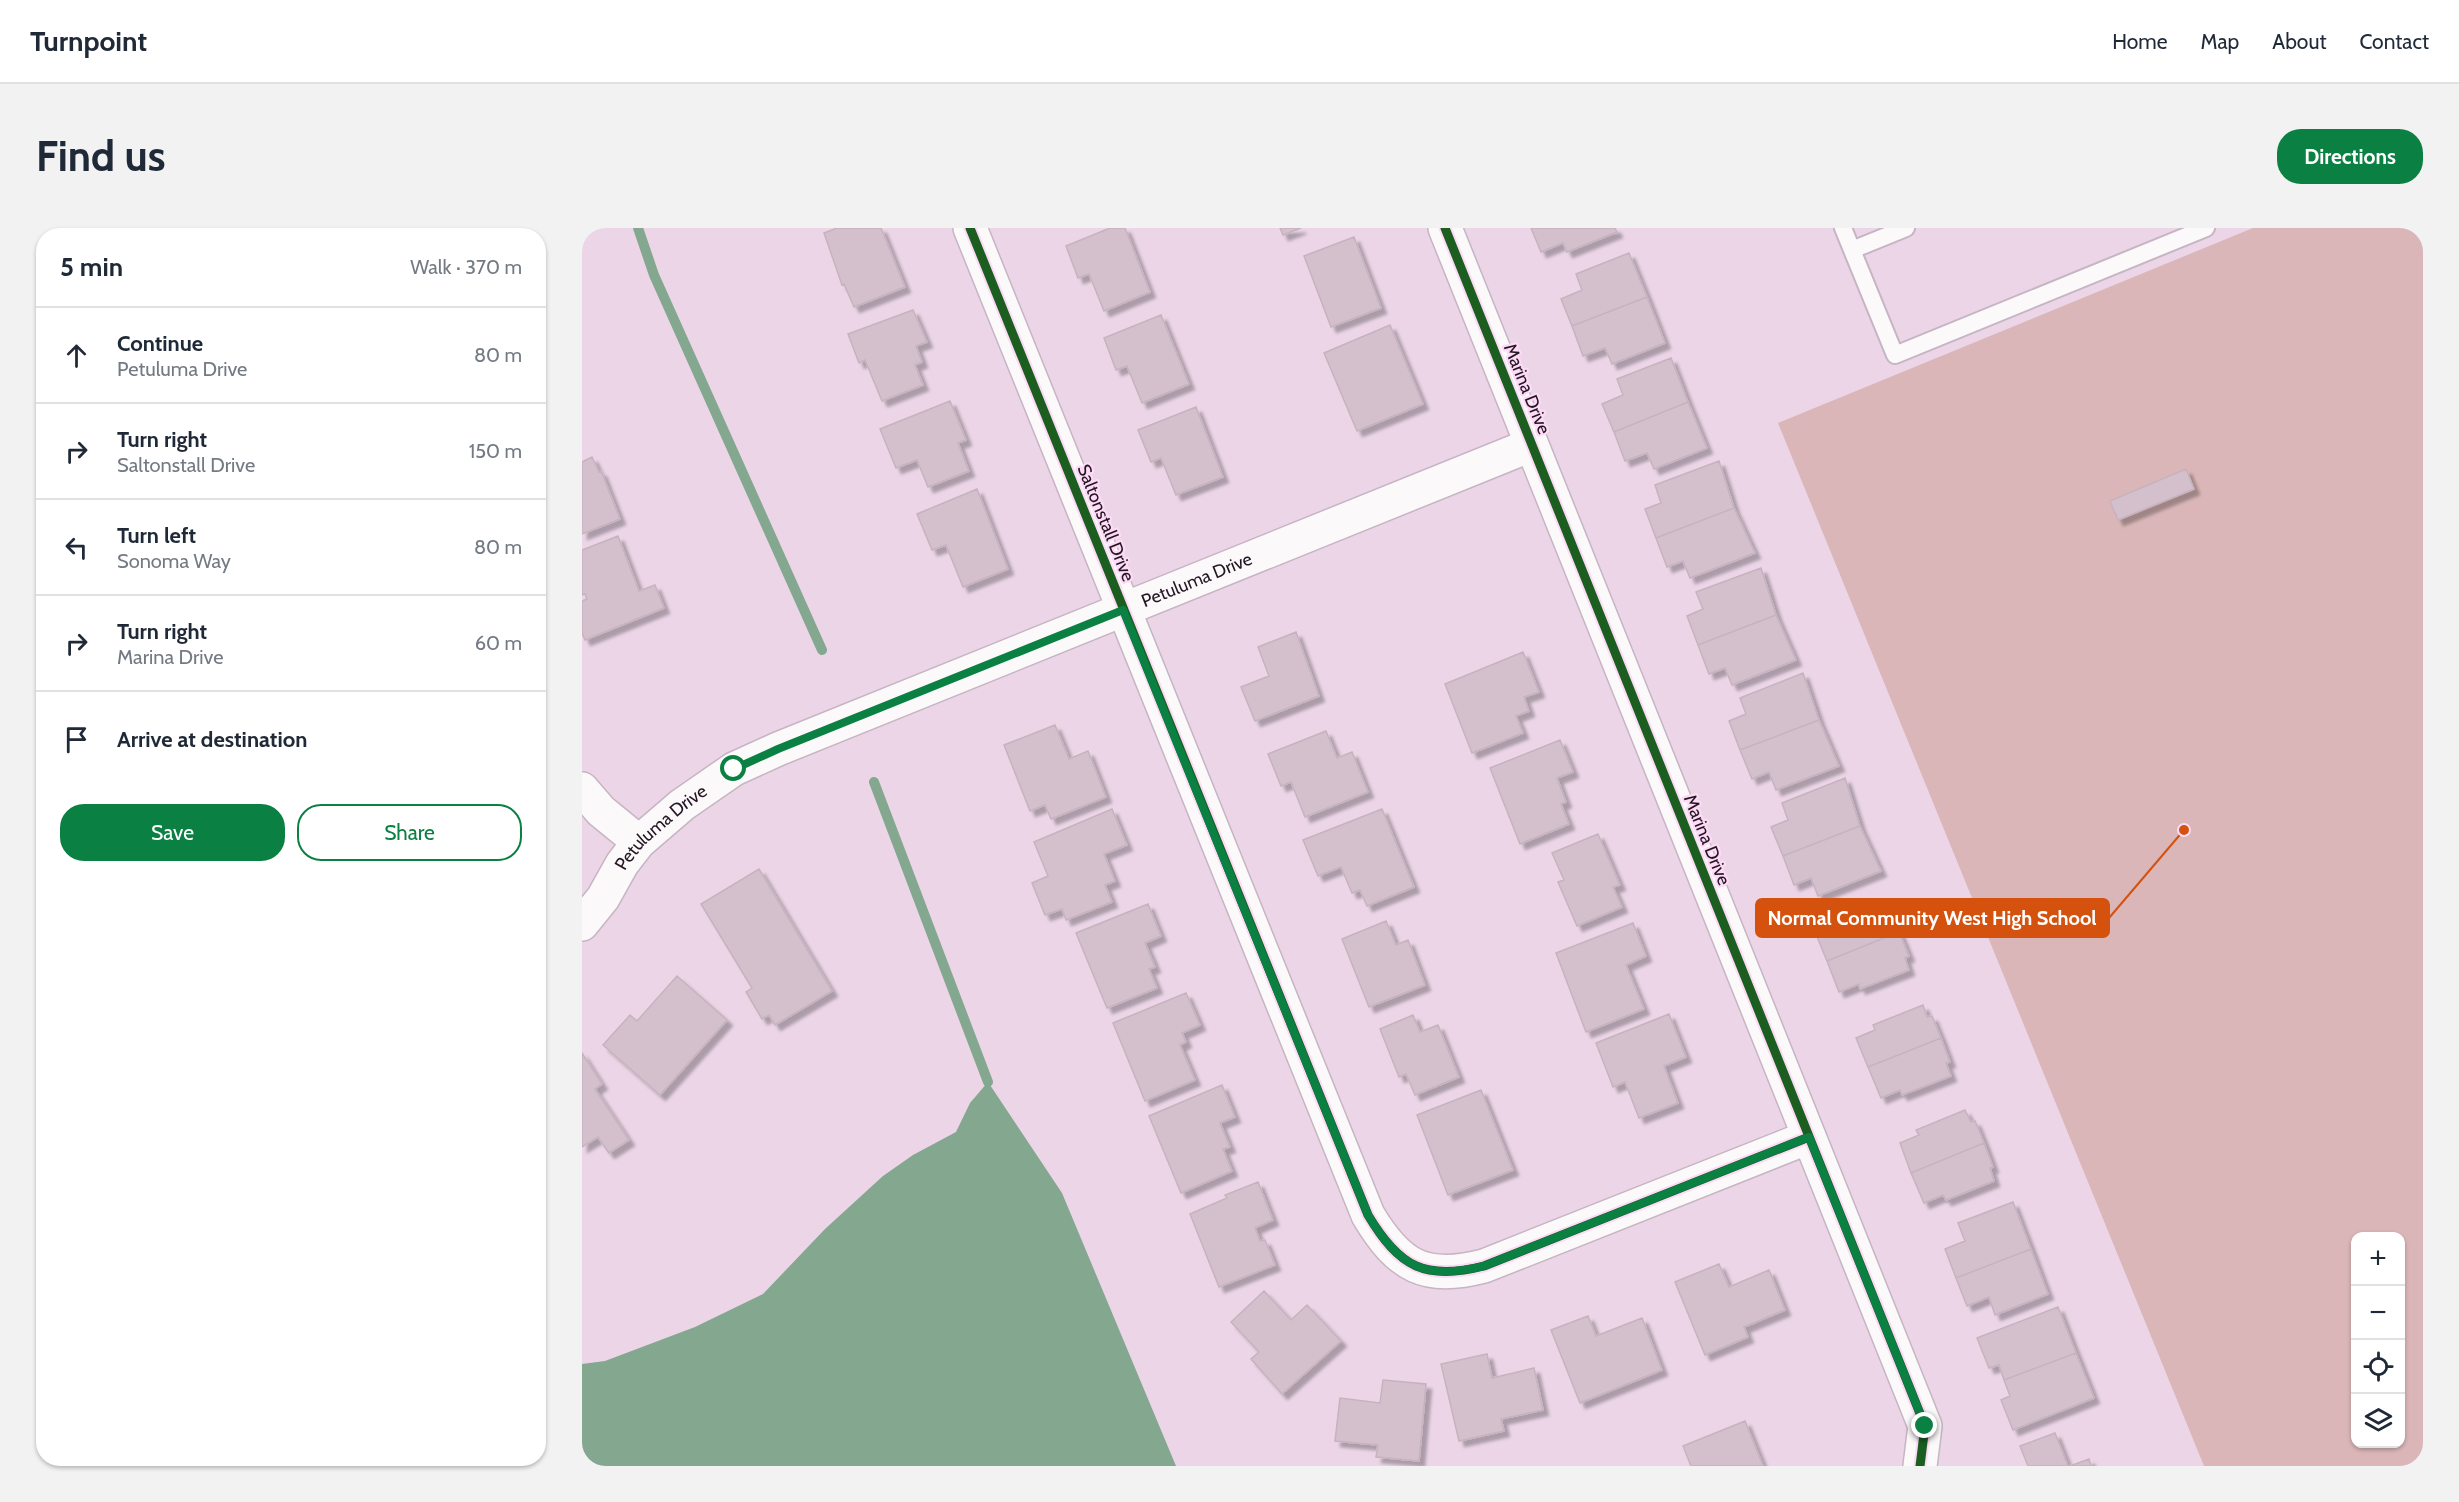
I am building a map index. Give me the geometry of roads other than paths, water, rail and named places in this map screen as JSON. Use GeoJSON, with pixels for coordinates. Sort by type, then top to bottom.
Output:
{"type":"FeatureCollection","features":[{"type":"Feature","properties":{"kind":"street","name":"Saltonstall Drive"},"geometry":{"type":"LineString","coordinates":[[969,228],[1368,1215],[1384,1242],[1405,1261],[1433,1272],[1457,1273],[1484,1266],[1809,1137]]}},
{"type":"Feature","properties":{"kind":"street","name":"Marina Drive"},"geometry":{"type":"LineString","coordinates":[[1445,228],[1925,1426],[1920,1466]]}},
{"type":"Feature","properties":{"kind":"street","name":"Petuluma Drive"},"geometry":{"type":"LineString","coordinates":[[582,924],[603,898],[622,864],[639,842],[682,806],[734,769],[778,749],[1531,445]]}},
{"type":"Feature","properties":{"kind":"street"},"geometry":{"type":"LineString","coordinates":[[582,789],[601,811],[639,842]]}},
{"type":"Feature","properties":{"kind":"lane"},"geometry":{"type":"LineString","coordinates":[[1843,228],[1895,355],[2206,228]]}},
{"type":"Feature","properties":{"kind":"lane"},"geometry":{"type":"LineString","coordinates":[[1852,250],[1906,228]]}},
{"type":"Feature","properties":{"kind":"waterway"},"geometry":{"type":"LineString","coordinates":[[638,228],[654,275],[822,650]]}},
{"type":"Feature","properties":{"kind":"waterway"},"geometry":{"type":"LineString","coordinates":[[874,782],[988,1082]]}},
{"type":"Feature","properties":{"kind":"place","name":"Normal Community West High School"},"geometry":{"type":"Point","coordinates":[2184,830]}}]}
